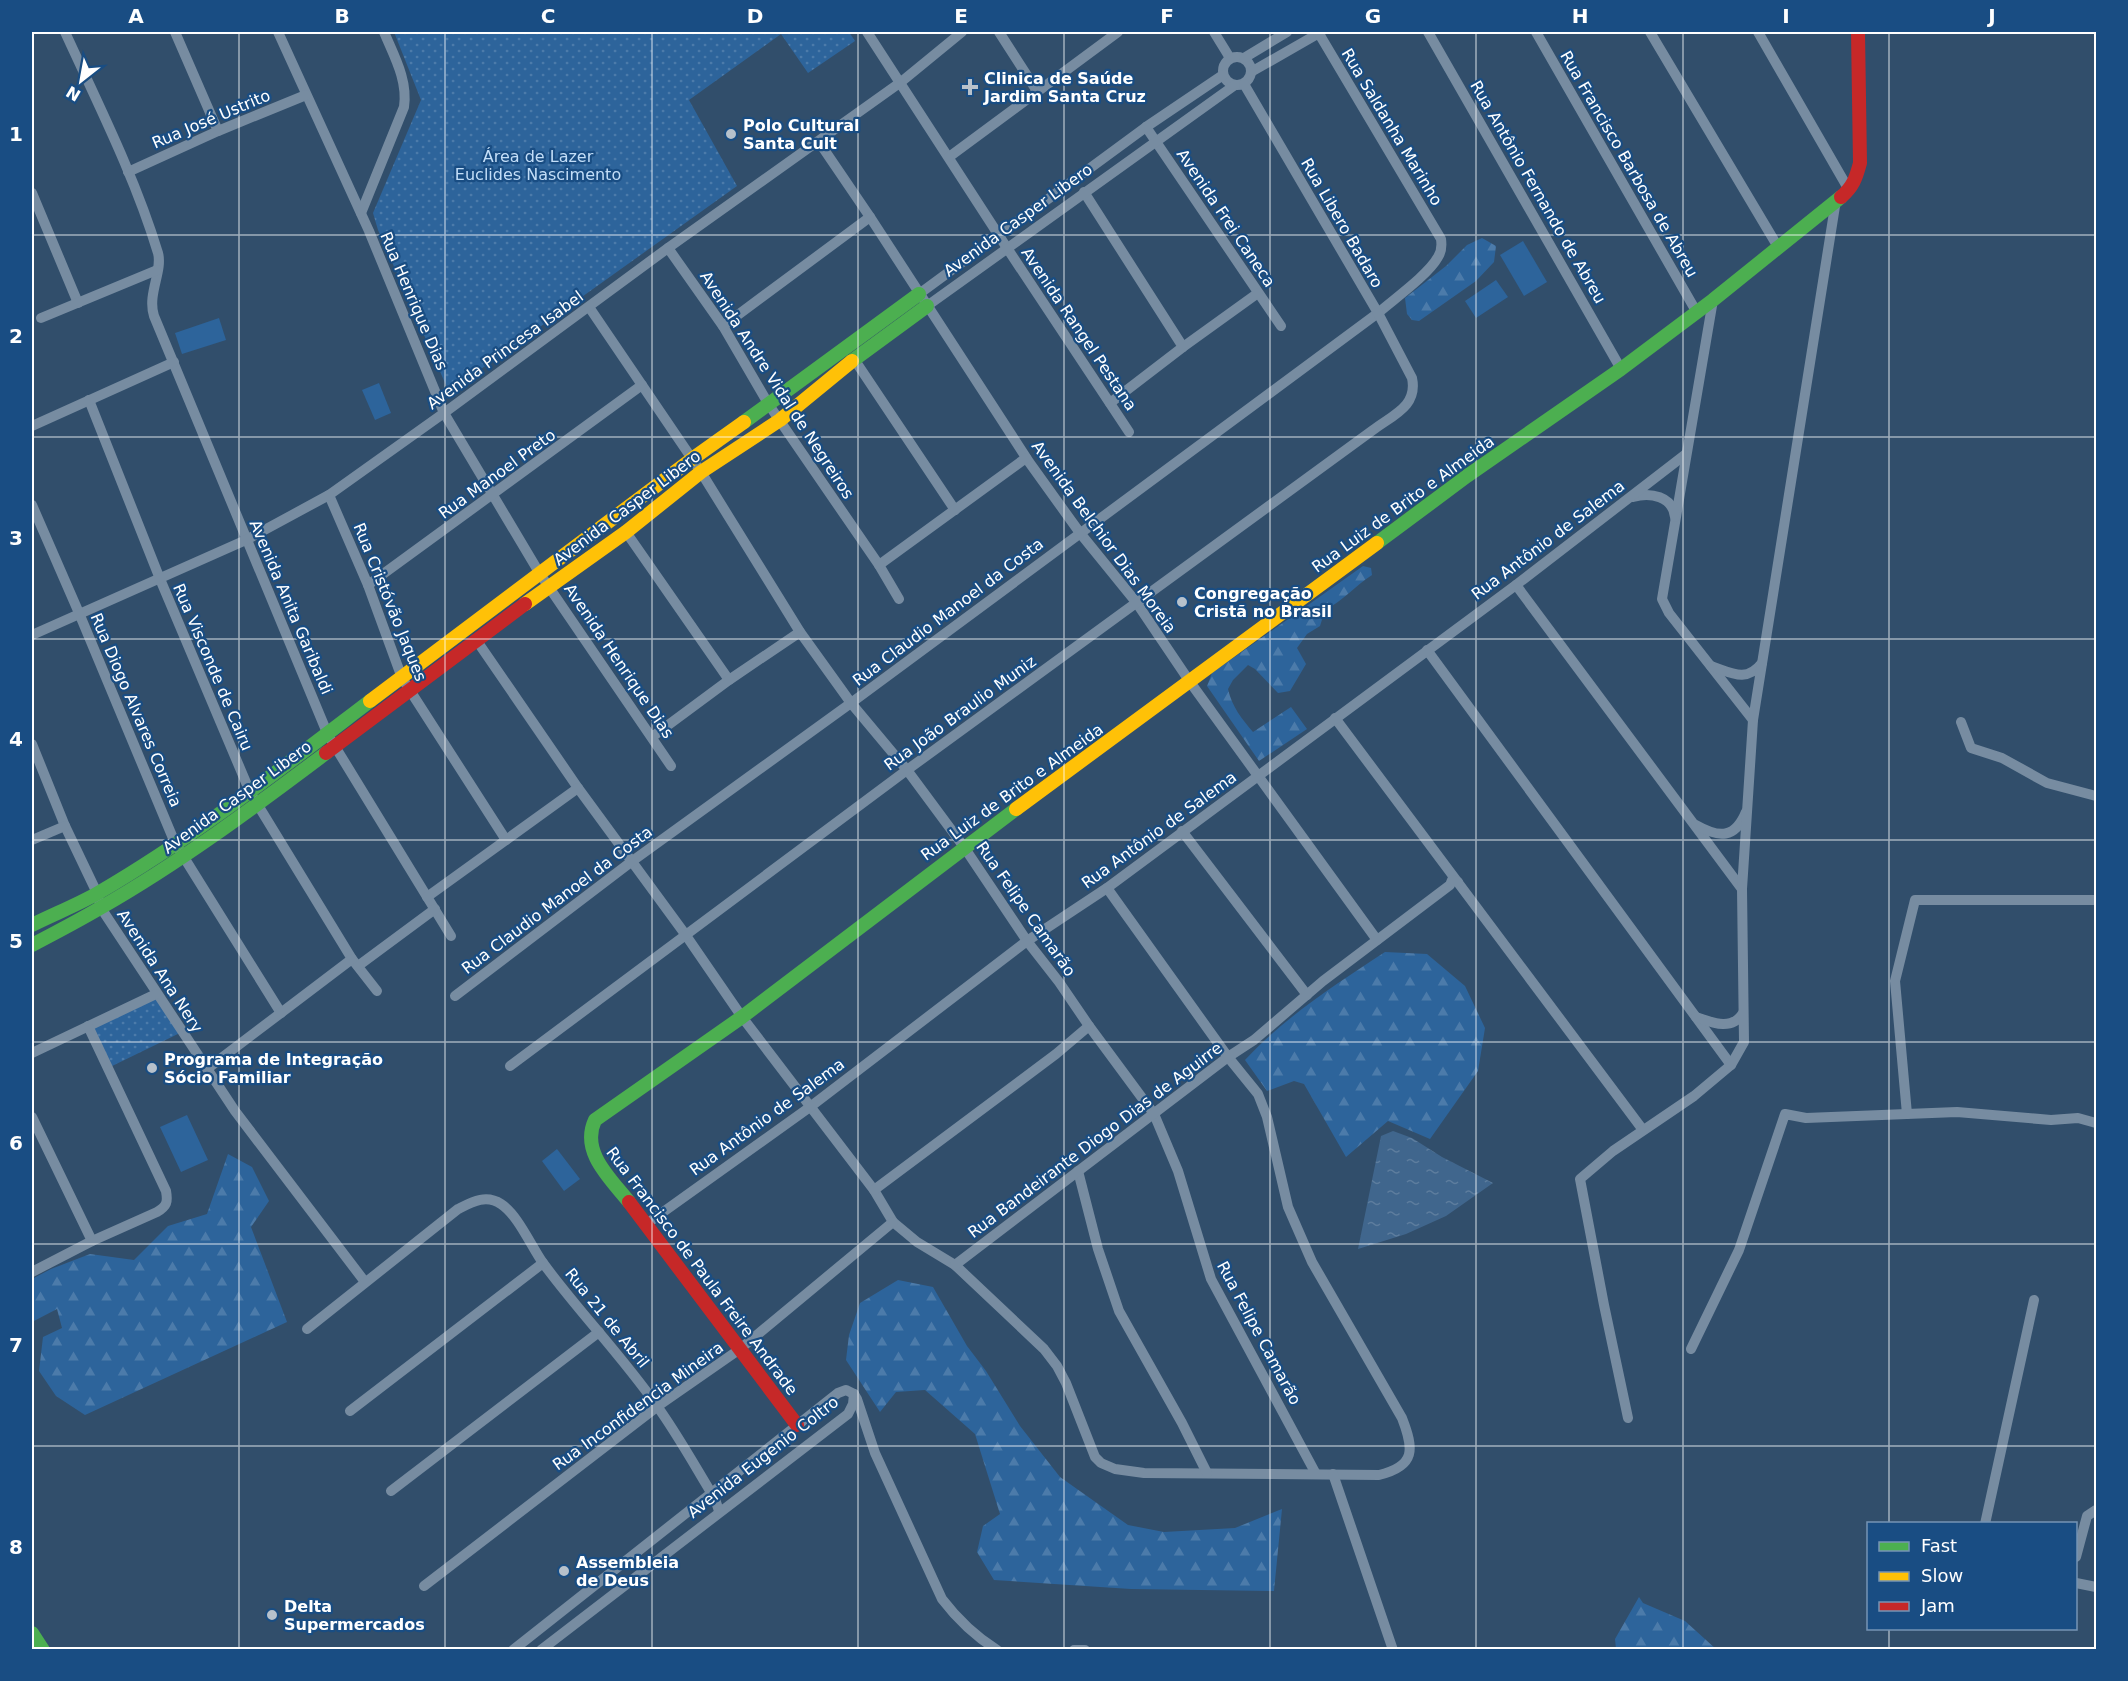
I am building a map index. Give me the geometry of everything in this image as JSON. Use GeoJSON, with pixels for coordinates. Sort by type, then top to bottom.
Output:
{"type":"FeatureCollection","features":[{"type":"Feature","properties":{"kind":"street","name":"Avenida Anita Garibaldi"},"geometry":{"type":"LineString","coordinates":[[65,32],[128,172],[146,216],[159,257],[150,306],[331,741],[451,936]]}},
{"type":"Feature","properties":{"kind":"street"},"geometry":{"type":"LineString","coordinates":[[175,32],[218,131]]}},
{"type":"Feature","properties":{"kind":"street","name":"Rua Henrique Dias"},"geometry":{"type":"LineString","coordinates":[[278,32],[361,213],[444,413],[540,574]]}},
{"type":"Feature","properties":{"kind":"street"},"geometry":{"type":"LineString","coordinates":[[361,213],[404,107],[406,94],[403,78],[384,32]]}},
{"type":"Feature","properties":{"kind":"street","name":"Avenida Rangel Pestana"},"geometry":{"type":"LineString","coordinates":[[867,32],[1006,248],[1129,432]]}},
{"type":"Feature","properties":{"kind":"street","name":"Avenida Princesa Isabel"},"geometry":{"type":"LineString","coordinates":[[32,635],[246,540],[329,495],[819,142],[900,82],[962,32]]}},
{"type":"Feature","properties":{"kind":"street"},"geometry":{"type":"LineString","coordinates":[[999,32],[1037,91]]}},
{"type":"Feature","properties":{"kind":"street"},"geometry":{"type":"LineString","coordinates":[[949,157],[1118,32]]}},
{"type":"Feature","properties":{"kind":"street"},"geometry":{"type":"LineString","coordinates":[[1214,32],[1230,58]]}},
{"type":"Feature","properties":{"kind":"street"},"geometry":{"type":"LineString","coordinates":[[1244,58],[1250,65],[1250,79],[1239,84],[1228,82],[1223,75],[1224,65],[1230,58],[1244,58],[1287,32]]}},
{"type":"Feature","properties":{"kind":"street"},"geometry":{"type":"LineString","coordinates":[[1251,72],[1319,32]]}},
{"type":"Feature","properties":{"kind":"street","name":"Rua Saldanha Marinho"},"geometry":{"type":"LineString","coordinates":[[1319,32],[1441,239]]}},
{"type":"Feature","properties":{"kind":"street","name":"Rua Antônio Fernando de Abreu"},"geometry":{"type":"LineString","coordinates":[[1428,32],[1622,369]]}},
{"type":"Feature","properties":{"kind":"street","name":"Rua Francisco Barbosa de Abreu"},"geometry":{"type":"LineString","coordinates":[[1536,32],[1696,311]]}},
{"type":"Feature","properties":{"kind":"street"},"geometry":{"type":"LineString","coordinates":[[1650,32],[1778,247]]}},
{"type":"Feature","properties":{"kind":"street"},"geometry":{"type":"LineString","coordinates":[[1758,32],[1850,190],[1856,180],[1860,163],[1858,32]]}},
{"type":"Feature","properties":{"kind":"street","name":"Avenida Casper Libero"},"geometry":{"type":"LineString","coordinates":[[32,945],[101,908],[182,857],[257,805],[402,678],[692,459],[1146,128],[1223,75]]}},
{"type":"Feature","properties":{"kind":"street","name":"Avenida Casper Libero"},"geometry":{"type":"LineString","coordinates":[[32,925],[97,893],[250,792],[410,692],[549,586],[626,532],[701,472],[780,420],[854,359],[1084,192],[1239,84]]}},
{"type":"Feature","properties":{"kind":"street","name":"Rua Libero Badaro"},"geometry":{"type":"LineString","coordinates":[[1239,84],[1378,313],[1413,378]]}},
{"type":"Feature","properties":{"kind":"street","name":"Rua José Ustrito"},"geometry":{"type":"LineString","coordinates":[[128,172],[218,131],[306,95]]}},
{"type":"Feature","properties":{"kind":"street","name":"Avenida Frei Caneca"},"geometry":{"type":"LineString","coordinates":[[1146,128],[1281,326]]}},
{"type":"Feature","properties":{"kind":"street","name":"Avenida Belchior Dias Moreia"},"geometry":{"type":"LineString","coordinates":[[819,142],[1026,458],[1080,533],[1136,602],[1190,682],[1377,940]]}},
{"type":"Feature","properties":{"kind":"street","name":"Rua Luiz de Brito e Almeida"},"geometry":{"type":"LineString","coordinates":[[589,1134],[596,1120],[742,1017],[964,847],[1467,476],[1622,369],[1713,300],[1850,190]]}},
{"type":"Feature","properties":{"kind":"street"},"geometry":{"type":"LineString","coordinates":[[1084,192],[1183,347]]}},
{"type":"Feature","properties":{"kind":"street"},"geometry":{"type":"LineString","coordinates":[[32,193],[78,303]]}},
{"type":"Feature","properties":{"kind":"street"},"geometry":{"type":"LineString","coordinates":[[1628,1418],[1580,1179],[1613,1150],[1694,1096],[1731,1065],[1743,1042],[1742,889],[1754,720],[1836,200]]}},
{"type":"Feature","properties":{"kind":"street"},"geometry":{"type":"LineString","coordinates":[[723,326],[870,217]]}},
{"type":"Feature","properties":{"kind":"street","name":"Rua Claudio Manoel da Costa"},"geometry":{"type":"LineString","coordinates":[[455,996],[631,861],[851,703],[1378,313],[1432,266],[1442,248],[1441,239]]}},
{"type":"Feature","properties":{"kind":"street","name":"Avenida Andre Vidal de Negreiros"},"geometry":{"type":"LineString","coordinates":[[668,249],[723,326],[769,405],[879,565],[899,599]]}},
{"type":"Feature","properties":{"kind":"street"},"geometry":{"type":"LineString","coordinates":[[41,318],[157,270]]}},
{"type":"Feature","properties":{"kind":"street"},"geometry":{"type":"LineString","coordinates":[[1110,403],[1258,293]]}},
{"type":"Feature","properties":{"kind":"street"},"geometry":{"type":"LineString","coordinates":[[1713,300],[1662,599],[1669,613],[1754,720]]}},
{"type":"Feature","properties":{"kind":"street","name":"Rua Felipe Camarão"},"geometry":{"type":"LineString","coordinates":[[589,307],[701,472],[800,632],[851,703],[907,770],[964,847],[1027,941],[1154,1114],[1178,1171],[1211,1279],[1316,1473]]}},
{"type":"Feature","properties":{"kind":"street"},"geometry":{"type":"LineString","coordinates":[[854,359],[955,510]]}},
{"type":"Feature","properties":{"kind":"street"},"geometry":{"type":"LineString","coordinates":[[32,426],[174,362]]}},
{"type":"Feature","properties":{"kind":"street","name":"Rua João Braulio Muniz"},"geometry":{"type":"LineString","coordinates":[[510,1066],[907,770],[1406,405],[1413,396],[1413,378]]}},
{"type":"Feature","properties":{"kind":"street","name":"Rua Manoel Preto"},"geometry":{"type":"LineString","coordinates":[[368,585],[642,385]]}},
{"type":"Feature","properties":{"kind":"street","name":"Rua Visconde de Cairu"},"geometry":{"type":"LineString","coordinates":[[90,400],[160,579],[250,792],[355,963],[377,991]]}},
{"type":"Feature","properties":{"kind":"street","name":"Rua Antônio de Salema"},"geometry":{"type":"LineString","coordinates":[[645,1225],[810,1107],[1027,941],[1107,888],[1516,585],[1686,454]]}},
{"type":"Feature","properties":{"kind":"street"},"geometry":{"type":"LineString","coordinates":[[879,565],[1026,458]]}},
{"type":"Feature","properties":{"kind":"street"},"geometry":{"type":"LineString","coordinates":[[1629,498],[1644,494],[1660,498],[1673,508],[1675,520]]}},
{"type":"Feature","properties":{"kind":"street","name":"Rua Cristóvão Jaques"},"geometry":{"type":"LineString","coordinates":[[329,495],[368,585],[402,678],[506,840]]}},
{"type":"Feature","properties":{"kind":"street","name":"Rua Diogo Alvares Correia"},"geometry":{"type":"LineString","coordinates":[[32,505],[175,843],[281,1013]]}},
{"type":"Feature","properties":{"kind":"street"},"geometry":{"type":"LineString","coordinates":[[626,532],[729,680]]}},
{"type":"Feature","properties":{"kind":"street","name":"Avenida Henrique Dias"},"geometry":{"type":"LineString","coordinates":[[540,574],[671,766]]}},
{"type":"Feature","properties":{"kind":"street"},"geometry":{"type":"LineString","coordinates":[[1516,585],[1742,889]]}},
{"type":"Feature","properties":{"kind":"street"},"geometry":{"type":"LineString","coordinates":[[652,737],[729,680],[800,632]]}},
{"type":"Feature","properties":{"kind":"street"},"geometry":{"type":"LineString","coordinates":[[477,641],[578,789],[685,934],[742,1017],[874,1190],[893,1222],[917,1242],[955,1265],[1044,1349],[1058,1366],[1089,1444],[1101,1463],[1115,1469],[1137,1473],[1379,1475],[1397,1471],[1410,1452],[1411,1440],[1402,1418],[1312,1262],[1288,1207],[1267,1117],[1258,1094],[1228,1057],[1107,888]]}},
{"type":"Feature","properties":{"kind":"street"},"geometry":{"type":"LineString","coordinates":[[1427,650],[1731,1065]]}},
{"type":"Feature","properties":{"kind":"street"},"geometry":{"type":"LineString","coordinates":[[1711,666],[1737,675],[1748,675],[1756,671],[1763,663]]}},
{"type":"Feature","properties":{"kind":"street"},"geometry":{"type":"LineString","coordinates":[[1335,718],[1643,1130]]}},
{"type":"Feature","properties":{"kind":"street"},"geometry":{"type":"LineString","coordinates":[[1961,722],[1971,748],[2002,758],[2047,783],[2097,795]]}},
{"type":"Feature","properties":{"kind":"street","name":"Avenida Ana Nery"},"geometry":{"type":"LineString","coordinates":[[32,744],[65,826],[97,893],[101,908],[235,1111],[365,1282]]}},
{"type":"Feature","properties":{"kind":"street"},"geometry":{"type":"LineString","coordinates":[[427,897],[578,789]]}},
{"type":"Feature","properties":{"kind":"street"},"geometry":{"type":"LineString","coordinates":[[1694,823],[1722,835],[1730,833],[1738,826],[1747,809]]}},
{"type":"Feature","properties":{"kind":"street"},"geometry":{"type":"LineString","coordinates":[[32,840],[65,826]]}},
{"type":"Feature","properties":{"kind":"street"},"geometry":{"type":"LineString","coordinates":[[1182,831],[1307,995]]}},
{"type":"Feature","properties":{"kind":"street","name":"Rua Bandeirante Diogo Dias de Aguirre"},"geometry":{"type":"LineString","coordinates":[[955,1265],[1228,1057],[1254,1040],[1307,995],[1450,885],[1452,880],[1458,882]]}},
{"type":"Feature","properties":{"kind":"street"},"geometry":{"type":"LineString","coordinates":[[1907,1114],[1895,981],[1915,900],[2097,900]]}},
{"type":"Feature","properties":{"kind":"street"},"geometry":{"type":"LineString","coordinates":[[207,1069],[281,1013],[435,909]]}},
{"type":"Feature","properties":{"kind":"street"},"geometry":{"type":"LineString","coordinates":[[32,1053],[156,993]]}},
{"type":"Feature","properties":{"kind":"street"},"geometry":{"type":"LineString","coordinates":[[1696,1017],[1723,1025],[1739,1019],[1743,1012]]}},
{"type":"Feature","properties":{"kind":"street"},"geometry":{"type":"LineString","coordinates":[[32,1272],[92,1241],[157,1212],[164,1208],[167,1201],[166,1191],[88,1026]]}},
{"type":"Feature","properties":{"kind":"street"},"geometry":{"type":"LineString","coordinates":[[874,1190],[1056,1054],[1089,1026]]}},
{"type":"Feature","properties":{"kind":"street"},"geometry":{"type":"LineString","coordinates":[[1691,1349],[1739,1250],[1785,1114],[1806,1118],[1957,1112],[2051,1120],[2078,1118],[2097,1123]]}},
{"type":"Feature","properties":{"kind":"street"},"geometry":{"type":"LineString","coordinates":[[32,1117],[92,1241]]}},
{"type":"Feature","properties":{"kind":"street","name":"Rua Francisco de Paula Freire Andrade"},"geometry":{"type":"LineString","coordinates":[[589,1134],[591,1150],[597,1161],[797,1425]]}},
{"type":"Feature","properties":{"kind":"street"},"geometry":{"type":"LineString","coordinates":[[1078,1171],[1098,1249],[1119,1311],[1182,1423],[1207,1473]]}},
{"type":"Feature","properties":{"kind":"street","name":"Rua 21 de Abril"},"geometry":{"type":"LineString","coordinates":[[365,1282],[458,1209],[472,1201],[482,1199],[493,1200],[501,1204],[513,1216],[543,1263],[658,1406],[719,1511]]}},
{"type":"Feature","properties":{"kind":"street","name":"Rua Inconfidencia Mineira"},"geometry":{"type":"LineString","coordinates":[[424,1586],[658,1406],[740,1349],[893,1222]]}},
{"type":"Feature","properties":{"kind":"street"},"geometry":{"type":"LineString","coordinates":[[350,1411],[543,1263]]}},
{"type":"Feature","properties":{"kind":"street"},"geometry":{"type":"LineString","coordinates":[[308,1329],[365,1282]]}},
{"type":"Feature","properties":{"kind":"street"},"geometry":{"type":"LineString","coordinates":[[1985,1522],[2034,1300]]}},
{"type":"Feature","properties":{"kind":"street"},"geometry":{"type":"LineString","coordinates":[[391,1491],[599,1332]]}},
{"type":"Feature","properties":{"kind":"street","name":"Avenida Eugenio Coltro"},"geometry":{"type":"LineString","coordinates":[[513,1650],[838,1393],[846,1390],[854,1394],[853,1404],[848,1414],[541,1650]]}},
{"type":"Feature","properties":{"kind":"street"},"geometry":{"type":"LineString","coordinates":[[854,1394],[858,1399],[875,1454],[942,1599],[957,1619],[979,1639],[997,1650]]}},
{"type":"Feature","properties":{"kind":"street"},"geometry":{"type":"LineString","coordinates":[[1333,1474],[1393,1650]]}},
{"type":"Feature","properties":{"kind":"street"},"geometry":{"type":"LineString","coordinates":[[2077,1553],[2087,1516],[2097,1510]]}},
{"type":"Feature","properties":{"kind":"street"},"geometry":{"type":"LineString","coordinates":[[2077,1582],[2097,1587]]}},
{"type":"Feature","properties":{"kind":"street"},"geometry":{"type":"LineString","coordinates":[[559,1613],[570,1627]]}},
{"type":"Feature","properties":{"kind":"street"},"geometry":{"type":"LineString","coordinates":[[32,1633],[44,1650]]}},
{"type":"Feature","properties":{"kind":"street"},"geometry":{"type":"LineString","coordinates":[[1074,1650],[1085,1650]]}},
{"type":"Feature","properties":{"kind":"green space","name":"Área de Lazer Euclides Nascimento"},"geometry":{"type":"Polygon","coordinates":[[[394,32],[849,32],[855,41],[808,73],[781,34],[689,100],[737,186],[449,392],[378,230],[373,213],[421,100],[394,32]]]}},
{"type":"Feature","properties":{"kind":"green space"},"geometry":{"type":"Polygon","coordinates":[[[1482,238],[1496,246],[1494,262],[1476,281],[1419,321],[1412,320],[1407,314],[1405,298],[1446,266],[1467,245],[1482,238]]]}},
{"type":"Feature","properties":{"kind":"green space"},"geometry":{"type":"Polygon","coordinates":[[[1523,241],[1547,282],[1524,296],[1500,255],[1523,241]]]}},
{"type":"Feature","properties":{"kind":"green space"},"geometry":{"type":"Polygon","coordinates":[[[1496,280],[1508,297],[1476,318],[1465,301],[1496,280]]]}},
{"type":"Feature","properties":{"kind":"green space"},"geometry":{"type":"Polygon","coordinates":[[[219,318],[226,340],[182,354],[175,333],[219,318]]]}},
{"type":"Feature","properties":{"kind":"green space"},"geometry":{"type":"Polygon","coordinates":[[[379,383],[391,413],[375,420],[362,390],[379,383]]]}},
{"type":"Feature","properties":{"kind":"green space"},"geometry":{"type":"Polygon","coordinates":[[[1363,566],[1371,568],[1372,575],[1325,610],[1320,626],[1307,634],[1297,648],[1306,664],[1290,691],[1278,693],[1255,669],[1248,665],[1233,680],[1228,689],[1235,707],[1253,732],[1291,707],[1307,729],[1259,761],[1207,686],[1212,673],[1363,566]]]}},
{"type":"Feature","properties":{"kind":"green space"},"geometry":{"type":"Polygon","coordinates":[[[1385,952],[1427,954],[1465,986],[1485,1028],[1478,1071],[1430,1139],[1388,1121],[1346,1157],[1304,1084],[1294,1081],[1267,1091],[1245,1060],[1294,1015],[1385,952]]]}},
{"type":"Feature","properties":{"kind":"green space"},"geometry":{"type":"Polygon","coordinates":[[[156,994],[182,1032],[108,1068],[88,1026],[156,994]]]}},
{"type":"Feature","properties":{"kind":"green space"},"geometry":{"type":"Polygon","coordinates":[[[187,1115],[208,1160],[181,1172],[160,1127],[187,1115]]]}},
{"type":"Feature","properties":{"kind":"green space"},"geometry":{"type":"Polygon","coordinates":[[[557,1149],[580,1179],[564,1191],[542,1161],[557,1149]]]}},
{"type":"Feature","properties":{"kind":"green space"},"geometry":{"type":"Polygon","coordinates":[[[228,1154],[252,1167],[269,1201],[251,1227],[287,1322],[85,1415],[56,1396],[39,1371],[43,1337],[62,1328],[57,1309],[32,1322],[32,1279],[90,1254],[134,1260],[168,1226],[207,1214],[228,1154]]]}},
{"type":"Feature","properties":{"kind":"green space"},"geometry":{"type":"Polygon","coordinates":[[[898,1280],[933,1287],[967,1346],[986,1371],[1020,1426],[1060,1477],[1128,1525],[1164,1532],[1235,1528],[1282,1509],[1274,1591],[1131,1589],[994,1580],[977,1552],[983,1526],[1000,1514],[975,1434],[925,1390],[896,1392],[880,1412],[846,1360],[849,1335],[860,1303],[898,1280]]]}},
{"type":"Feature","properties":{"kind":"green space"},"geometry":{"type":"Polygon","coordinates":[[[1639,1597],[1643,1603],[1685,1621],[1716,1649],[1616,1649],[1615,1639],[1639,1597]]]}},
{"type":"Feature","properties":{"kind":"water"},"geometry":{"type":"Polygon","coordinates":[[[1393,1131],[1412,1138],[1442,1157],[1493,1183],[1446,1216],[1406,1234],[1358,1249],[1381,1136],[1393,1131]]]}},
{"type":"Feature","properties":{"kind":"traffic: fast"},"geometry":{"type":"LineString","coordinates":[[1377,543],[1467,476],[1621,369],[1713,300],[1841,197]]}},
{"type":"Feature","properties":{"kind":"traffic: fast"},"geometry":{"type":"LineString","coordinates":[[744,422],[919,294]]}},
{"type":"Feature","properties":{"kind":"traffic: fast"},"geometry":{"type":"LineString","coordinates":[[852,361],[927,306]]}},
{"type":"Feature","properties":{"kind":"traffic: fast"},"geometry":{"type":"LineString","coordinates":[[32,925],[82,902],[169,849],[370,701]]}},
{"type":"Feature","properties":{"kind":"traffic: fast"},"geometry":{"type":"LineString","coordinates":[[32,945],[92,913],[158,873],[326,753]]}},
{"type":"Feature","properties":{"kind":"traffic: fast"},"geometry":{"type":"LineString","coordinates":[[629,1202],[606,1174],[594,1154],[591,1132],[595,1120],[742,1017],[1016,809]]}},
{"type":"Feature","properties":{"kind":"traffic: fast"},"geometry":{"type":"LineString","coordinates":[[32,1633],[43,1650]]}},
{"type":"Feature","properties":{"kind":"traffic: slow"},"geometry":{"type":"LineString","coordinates":[[525,604],[626,532],[701,472],[780,420],[852,361]]}},
{"type":"Feature","properties":{"kind":"traffic: slow"},"geometry":{"type":"LineString","coordinates":[[370,701],[744,422]]}},
{"type":"Feature","properties":{"kind":"traffic: slow"},"geometry":{"type":"LineString","coordinates":[[1016,809],[1377,543]]}},
{"type":"Feature","properties":{"kind":"traffic: jam"},"geometry":{"type":"LineString","coordinates":[[1841,197],[1853,182],[1860,163],[1858,32]]}},
{"type":"Feature","properties":{"kind":"traffic: jam"},"geometry":{"type":"LineString","coordinates":[[326,753],[525,604]]}},
{"type":"Feature","properties":{"kind":"traffic: jam"},"geometry":{"type":"LineString","coordinates":[[629,1202],[797,1425]]}},
{"type":"Feature","properties":{"kind":"place","name":"Clinica de Saúde Jardim Santa Cruz"},"geometry":{"type":"Point","coordinates":[970,87]}},
{"type":"Feature","properties":{"kind":"place","name":"Polo Cultural Santa Cult"},"geometry":{"type":"Point","coordinates":[731,134]}},
{"type":"Feature","properties":{"kind":"place","name":"Congregação Cristã no Brasil"},"geometry":{"type":"Point","coordinates":[1182,602]}},
{"type":"Feature","properties":{"kind":"place","name":"Programa de Integração Sócio Familiar"},"geometry":{"type":"Point","coordinates":[152,1068]}},
{"type":"Feature","properties":{"kind":"place","name":"Assembleia de Deus"},"geometry":{"type":"Point","coordinates":[564,1571]}},
{"type":"Feature","properties":{"kind":"place","name":"Delta Supermercados"},"geometry":{"type":"Point","coordinates":[272,1615]}}]}
